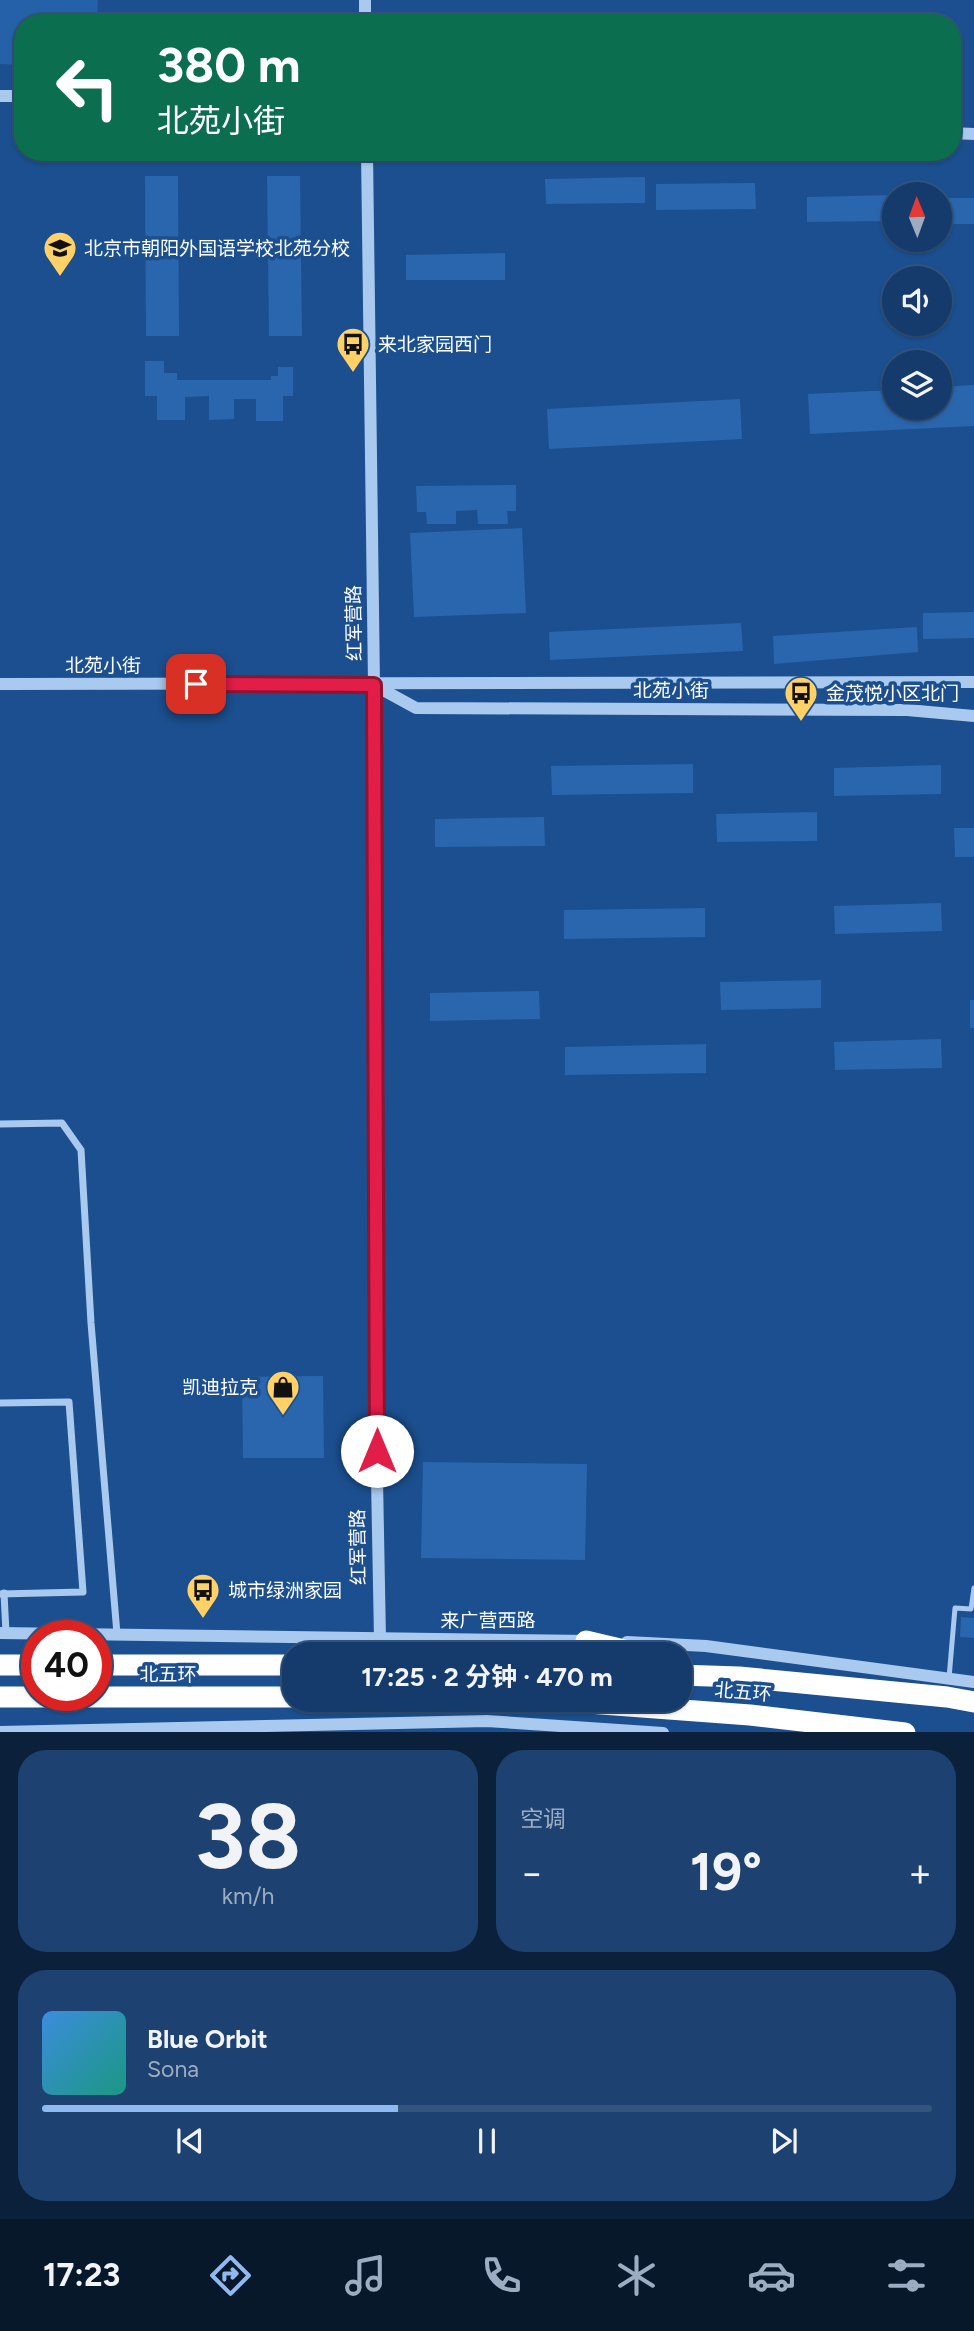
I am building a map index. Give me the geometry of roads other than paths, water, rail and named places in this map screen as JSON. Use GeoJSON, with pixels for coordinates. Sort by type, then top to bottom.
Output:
{"type":"FeatureCollection","features":[{"type":"Feature","properties":{"kind":"highway"},"geometry":{"type":"LineString","coordinates":[[586,1641],[590,1642]]}},
{"type":"Feature","properties":{"kind":"highway"},"geometry":{"type":"LineString","coordinates":[[0,1665],[21,1665]]}},
{"type":"Feature","properties":{"kind":"highway","name":"北五环"},"geometry":{"type":"LineString","coordinates":[[112,1665],[282,1665]]}},
{"type":"Feature","properties":{"kind":"highway"},"geometry":{"type":"LineString","coordinates":[[692,1666],[739,1677]]}},
{"type":"Feature","properties":{"kind":"highway","name":"北五环"},"geometry":{"type":"LineString","coordinates":[[692,1675],[739,1677],[947,1697],[974,1702]]}},
{"type":"Feature","properties":{"kind":"highway","name":"北五环"},"geometry":{"type":"LineString","coordinates":[[0,1697],[282,1697]]}},
{"type":"Feature","properties":{"kind":"highway","name":"北五环"},"geometry":{"type":"LineString","coordinates":[[692,1711],[905,1732]]}},
{"type":"Feature","properties":{"kind":"street","name":"红军营路"},"geometry":{"type":"LineString","coordinates":[[367,161],[374,685],[380,1639]]}},
{"type":"Feature","properties":{"kind":"street","name":"北苑小街"},"geometry":{"type":"LineString","coordinates":[[0,684],[974,682]]}},
{"type":"Feature","properties":{"kind":"street","name":"北苑小街"},"geometry":{"type":"LineString","coordinates":[[374,685],[416,708],[907,710],[974,716]]}},
{"type":"Feature","properties":{"kind":"street"},"geometry":{"type":"LineString","coordinates":[[0,1124],[62,1123],[81,1150],[91,1323],[117,1634]]}},
{"type":"Feature","properties":{"kind":"street"},"geometry":{"type":"LineString","coordinates":[[0,1403],[69,1402],[83,1592],[2,1594],[3,1633]]}},
{"type":"Feature","properties":{"kind":"street","name":"来广营西路"},"geometry":{"type":"LineString","coordinates":[[3,1633],[380,1639],[493,1638],[706,1646],[974,1682]]}},
{"type":"Feature","properties":{"kind":"street"},"geometry":{"type":"LineString","coordinates":[[0,1732],[426,1728],[487,1721],[663,1732]]}},
{"type":"Feature","properties":{"kind":"lane"},"geometry":{"type":"LineString","coordinates":[[949,1679],[955,1608],[971,1609],[974,1588]]}},
{"type":"Feature","properties":{"kind":"place","name":"北京市朝阳外国语学校北苑分校"},"geometry":{"type":"Point","coordinates":[60,278]}},
{"type":"Feature","properties":{"kind":"place","name":"来北家园西门"},"geometry":{"type":"Point","coordinates":[353,374]}},
{"type":"Feature","properties":{"kind":"place","name":"金茂悦小区北门"},"geometry":{"type":"Point","coordinates":[801,723]}},
{"type":"Feature","properties":{"kind":"place","name":"凯迪拉克"},"geometry":{"type":"Point","coordinates":[283,1417]}},
{"type":"Feature","properties":{"kind":"place","name":"城市绿洲家园"},"geometry":{"type":"Point","coordinates":[203,1620]}}]}
